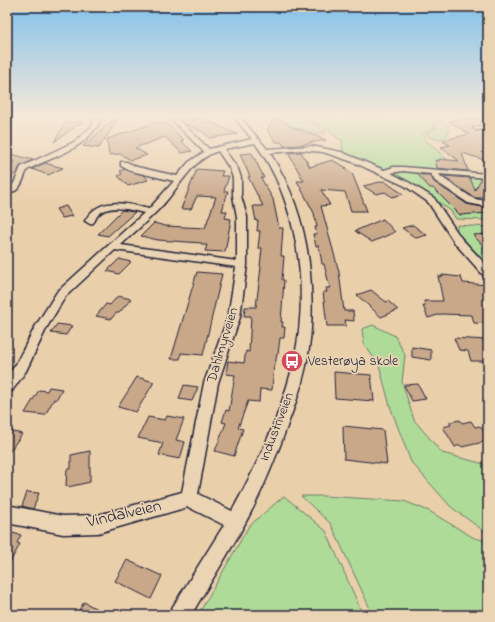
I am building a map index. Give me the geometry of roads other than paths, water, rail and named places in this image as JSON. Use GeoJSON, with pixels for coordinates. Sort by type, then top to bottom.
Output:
{"type":"FeatureCollection","features":[{"type":"Feature","properties":{"kind":"street"},"geometry":{"type":"LineString","coordinates":[[11,190],[19,184],[20,175],[24,169],[72,146]]}},
{"type":"Feature","properties":{"kind":"street"},"geometry":{"type":"LineString","coordinates":[[202,146],[208,152]]}},
{"type":"Feature","properties":{"kind":"street"},"geometry":{"type":"LineString","coordinates":[[7,387],[21,367],[41,327],[61,296],[158,205],[178,179],[192,164],[208,152],[228,146]]}},
{"type":"Feature","properties":{"kind":"street","name":"Industriveien"},"geometry":{"type":"LineString","coordinates":[[179,615],[236,522],[276,438],[299,370],[305,330],[307,298],[302,247],[295,213],[287,190],[280,174],[262,146]]}},
{"type":"Feature","properties":{"kind":"street","name":"Dahlmyrveien"},"geometry":{"type":"LineString","coordinates":[[189,498],[211,383],[234,317],[242,265],[242,217],[236,190],[237,178],[234,170],[219,148]]}},
{"type":"Feature","properties":{"kind":"street"},"geometry":{"type":"LineString","coordinates":[[266,151],[303,148],[320,149],[335,153],[406,184],[430,199],[440,210],[454,235],[488,274]]}},
{"type":"Feature","properties":{"kind":"street"},"geometry":{"type":"LineString","coordinates":[[124,164],[134,169],[178,179]]}},
{"type":"Feature","properties":{"kind":"street"},"geometry":{"type":"LineString","coordinates":[[383,173],[394,169],[488,176]]}},
{"type":"Feature","properties":{"kind":"street"},"geometry":{"type":"LineString","coordinates":[[433,171],[438,179],[472,201],[488,204]]}},
{"type":"Feature","properties":{"kind":"street"},"geometry":{"type":"LineString","coordinates":[[90,221],[93,214],[97,210],[115,204],[150,212]]}},
{"type":"Feature","properties":{"kind":"street"},"geometry":{"type":"LineString","coordinates":[[113,247],[242,265]]}},
{"type":"Feature","properties":{"kind":"street"},"geometry":{"type":"LineString","coordinates":[[189,498],[236,522]]}},
{"type":"Feature","properties":{"kind":"street","name":"Vindalveien"},"geometry":{"type":"LineString","coordinates":[[7,514],[63,525],[98,524],[189,498]]}},
{"type":"Feature","properties":{"kind":"place","name":"Vesterøya skole"},"geometry":{"type":"Point","coordinates":[292,361]}}]}
